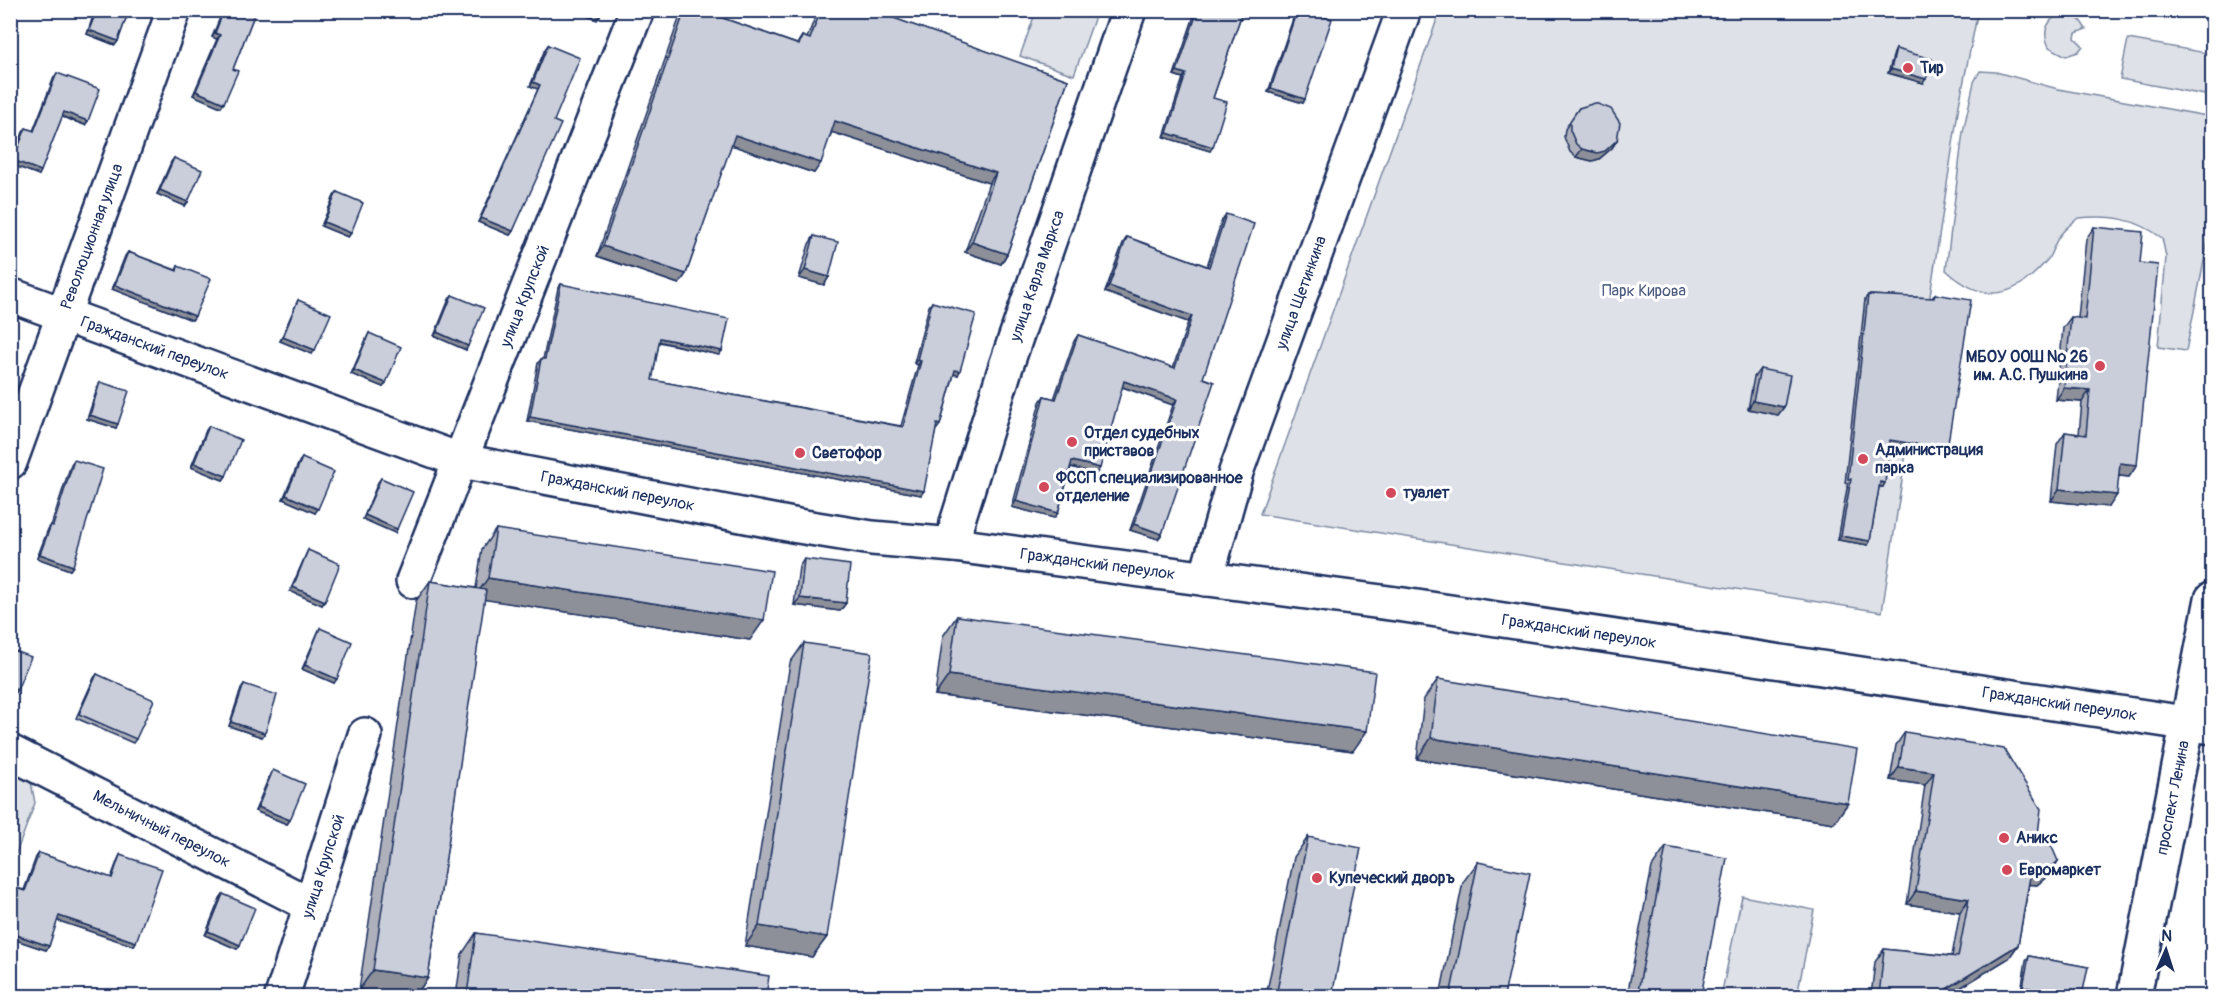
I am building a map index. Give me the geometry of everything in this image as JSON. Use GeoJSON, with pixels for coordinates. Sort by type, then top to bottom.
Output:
{"type":"FeatureCollection","features":[{"type":"Feature","properties":{"kind":"street","name":"Революционная улица"},"geometry":{"type":"LineString","coordinates":[[10,462],[174,10]]}},
{"type":"Feature","properties":{"kind":"street","name":"улица Крупской"},"geometry":{"type":"LineString","coordinates":[[413,581],[637,10]]}},
{"type":"Feature","properties":{"kind":"street","name":"улица Карла Маркса"},"geometry":{"type":"LineString","coordinates":[[954,545],[957,523],[1006,366],[1129,10]]}},
{"type":"Feature","properties":{"kind":"street","name":"улица Щетинкина"},"geometry":{"type":"LineString","coordinates":[[1206,579],[1236,472],[1404,10]]}},
{"type":"Feature","properties":{"kind":"street","name":"Гражданский переулок"},"geometry":{"type":"LineString","coordinates":[[10,295],[462,461],[798,526],[872,538],[954,545],[1404,605],[2200,725]]}},
{"type":"Feature","properties":{"kind":"street","name":"проспект Ленина"},"geometry":{"type":"LineString","coordinates":[[2134,996],[2200,725],[2212,599]]}},
{"type":"Feature","properties":{"kind":"street","name":"улица Крупской"},"geometry":{"type":"LineString","coordinates":[[282,996],[365,735]]}},
{"type":"Feature","properties":{"kind":"street","name":"Мельничный переулок"},"geometry":{"type":"LineString","coordinates":[[10,752],[311,905]]}},
{"type":"Feature","properties":{"kind":"green space"},"geometry":{"type":"Polygon","coordinates":[[[1036,11],[1097,11],[1074,75],[1020,56],[1036,11]]]}},
{"type":"Feature","properties":{"kind":"green space","name":"Парк Кирова"},"geometry":{"type":"Polygon","coordinates":[[[1440,11],[1978,11],[1959,105],[1882,612],[1260,514],[1440,11]]]}},
{"type":"Feature","properties":{"kind":"green space"},"geometry":{"type":"Polygon","coordinates":[[[2067,14],[2080,20],[2086,29],[2076,33],[2075,38],[2083,46],[2078,52],[2066,56],[2049,47],[2046,30],[2055,17],[2067,14]]]}},
{"type":"Feature","properties":{"kind":"green space"},"geometry":{"type":"Polygon","coordinates":[[[2128,39],[2212,54],[2205,95],[2120,79],[2128,39]]]}},
{"type":"Feature","properties":{"kind":"green space"},"geometry":{"type":"Polygon","coordinates":[[[1980,71],[1996,72],[2058,89],[2212,117],[2212,221],[2186,351],[2158,347],[2166,257],[2162,238],[2132,222],[2101,217],[2078,218],[2061,234],[2048,259],[2036,272],[2023,283],[1999,293],[1973,289],[1946,270],[1963,132],[1974,82],[1980,71]]]}},
{"type":"Feature","properties":{"kind":"green space"},"geometry":{"type":"Polygon","coordinates":[[[11,771],[31,782],[35,803],[11,867],[11,771]]]}},
{"type":"Feature","properties":{"kind":"green space"},"geometry":{"type":"Polygon","coordinates":[[[1742,896],[1814,910],[1797,996],[1721,996],[1742,896]]]}},
{"type":"Feature","properties":{"kind":"building"},"geometry":{"type":"Polygon","coordinates":[[[97,10],[129,10],[118,41],[89,30],[97,10]]]}},
{"type":"Feature","properties":{"kind":"building"},"geometry":{"type":"Polygon","coordinates":[[[224,10],[256,10],[233,69],[238,71],[224,103],[196,91],[220,35],[215,33],[224,10]]]}},
{"type":"Feature","properties":{"kind":"building"},"geometry":{"type":"Polygon","coordinates":[[[587,10],[602,10],[600,16],[587,10]]]}},
{"type":"Feature","properties":{"kind":"building"},"geometry":{"type":"Polygon","coordinates":[[[685,10],[700,10],[799,45],[802,36],[810,39],[821,10],[871,10],[1068,80],[1007,254],[972,242],[996,173],[835,121],[821,163],[735,135],[686,274],[603,246],[685,10]]]}},
{"type":"Feature","properties":{"kind":"building"},"geometry":{"type":"Polygon","coordinates":[[[1198,10],[1243,10],[1213,98],[1227,102],[1213,147],[1167,133],[1186,74],[1177,71],[1198,10]]]}},
{"type":"Feature","properties":{"kind":"building"},"geometry":{"type":"Polygon","coordinates":[[[1297,10],[1305,10],[1332,19],[1305,99],[1271,88],[1297,10]]]}},
{"type":"Feature","properties":{"kind":"building"},"geometry":{"type":"Polygon","coordinates":[[[548,45],[580,58],[554,121],[561,124],[513,231],[481,218],[540,85],[533,82],[548,45]]]}},
{"type":"Feature","properties":{"kind":"building","name":"Тир"},"geometry":{"type":"Polygon","coordinates":[[[1896,49],[1932,59],[1926,79],[1891,69],[1896,49]]]}},
{"type":"Feature","properties":{"kind":"building"},"geometry":{"type":"Polygon","coordinates":[[[57,73],[100,89],[88,121],[64,112],[41,171],[13,160],[26,128],[34,131],[57,73]]]}},
{"type":"Feature","properties":{"kind":"building"},"geometry":{"type":"Polygon","coordinates":[[[1595,103],[1611,109],[1620,123],[1617,140],[1605,151],[1597,153],[1582,149],[1576,144],[1570,130],[1570,121],[1579,108],[1595,103]]]}},
{"type":"Feature","properties":{"kind":"building"},"geometry":{"type":"Polygon","coordinates":[[[174,158],[202,170],[188,202],[160,190],[174,158]]]}},
{"type":"Feature","properties":{"kind":"building"},"geometry":{"type":"Polygon","coordinates":[[[337,192],[363,203],[351,233],[324,222],[337,192]]]}},
{"type":"Feature","properties":{"kind":"building"},"geometry":{"type":"Polygon","coordinates":[[[1226,214],[1254,224],[1203,378],[1214,382],[1162,534],[1134,524],[1177,399],[1124,381],[1100,468],[1072,461],[1058,513],[1016,501],[1044,396],[1056,399],[1078,335],[1175,368],[1192,316],[1109,286],[1127,237],[1209,267],[1226,214]]]}},
{"type":"Feature","properties":{"kind":"building","name":"МБОУ ООШ № 26 им. А.С. Пушкина"},"geometry":{"type":"Polygon","coordinates":[[[2094,227],[2143,232],[2140,263],[2158,265],[2137,465],[2120,463],[2117,495],[2059,489],[2065,432],[2086,435],[2090,390],[2064,388],[2071,317],[2085,319],[2094,227]]]}},
{"type":"Feature","properties":{"kind":"building"},"geometry":{"type":"Polygon","coordinates":[[[814,236],[838,242],[829,277],[805,270],[814,236]]]}},
{"type":"Feature","properties":{"kind":"building"},"geometry":{"type":"Polygon","coordinates":[[[128,252],[177,271],[178,266],[211,279],[195,316],[115,285],[128,252]]]}},
{"type":"Feature","properties":{"kind":"building"},"geometry":{"type":"Polygon","coordinates":[[[561,284],[729,319],[722,351],[660,338],[652,380],[903,427],[921,361],[917,360],[932,302],[976,314],[960,371],[955,370],[940,425],[937,424],[924,491],[530,417],[541,359],[545,359],[561,284]]]}},
{"type":"Feature","properties":{"kind":"building"},"geometry":{"type":"Polygon","coordinates":[[[1935,294],[1971,300],[1947,449],[1890,440],[1885,483],[1880,482],[1870,541],[1841,536],[1851,479],[1848,479],[1868,295],[1934,298],[1935,294]]]}},
{"type":"Feature","properties":{"kind":"building"},"geometry":{"type":"Polygon","coordinates":[[[452,295],[484,308],[468,346],[437,332],[452,295]]]}},
{"type":"Feature","properties":{"kind":"building"},"geometry":{"type":"Polygon","coordinates":[[[298,300],[331,314],[315,350],[283,337],[298,300]]]}},
{"type":"Feature","properties":{"kind":"building"},"geometry":{"type":"Polygon","coordinates":[[[369,333],[401,347],[386,383],[354,370],[369,333]]]}},
{"type":"Feature","properties":{"kind":"building"},"geometry":{"type":"Polygon","coordinates":[[[1760,369],[1790,375],[1784,407],[1753,401],[1760,369]]]}},
{"type":"Feature","properties":{"kind":"building"},"geometry":{"type":"Polygon","coordinates":[[[100,382],[129,391],[118,424],[90,415],[100,382]]]}},
{"type":"Feature","properties":{"kind":"building"},"geometry":{"type":"Polygon","coordinates":[[[209,426],[241,440],[226,476],[194,463],[209,426]]]}},
{"type":"Feature","properties":{"kind":"building"},"geometry":{"type":"Polygon","coordinates":[[[302,458],[334,472],[318,509],[286,495],[302,458]]]}},
{"type":"Feature","properties":{"kind":"building"},"geometry":{"type":"Polygon","coordinates":[[[74,460],[103,469],[73,566],[40,554],[51,525],[53,526],[74,460]]]}},
{"type":"Feature","properties":{"kind":"building"},"geometry":{"type":"Polygon","coordinates":[[[381,478],[413,492],[397,529],[365,515],[381,478]]]}},
{"type":"Feature","properties":{"kind":"building"},"geometry":{"type":"Polygon","coordinates":[[[496,529],[772,571],[764,620],[488,578],[496,529]]]}},
{"type":"Feature","properties":{"kind":"building"},"geometry":{"type":"Polygon","coordinates":[[[308,550],[340,564],[325,601],[293,587],[308,550]]]}},
{"type":"Feature","properties":{"kind":"building"},"geometry":{"type":"Polygon","coordinates":[[[804,559],[850,565],[846,603],[800,598],[804,559]]]}},
{"type":"Feature","properties":{"kind":"building"},"geometry":{"type":"Polygon","coordinates":[[[430,581],[486,590],[428,978],[373,970],[430,581]]]}},
{"type":"Feature","properties":{"kind":"building"},"geometry":{"type":"Polygon","coordinates":[[[957,616],[1375,672],[1367,731],[949,675],[957,616]]]}},
{"type":"Feature","properties":{"kind":"building"},"geometry":{"type":"Polygon","coordinates":[[[320,628],[352,642],[337,679],[305,665],[320,628]]]}},
{"type":"Feature","properties":{"kind":"building"},"geometry":{"type":"Polygon","coordinates":[[[804,643],[872,653],[827,937],[759,926],[804,643]]]}},
{"type":"Feature","properties":{"kind":"building"},"geometry":{"type":"Polygon","coordinates":[[[10,649],[31,657],[17,690],[10,687],[10,649]]]}},
{"type":"Feature","properties":{"kind":"building"},"geometry":{"type":"Polygon","coordinates":[[[97,674],[154,700],[136,739],[79,714],[97,674]]]}},
{"type":"Feature","properties":{"kind":"building"},"geometry":{"type":"Polygon","coordinates":[[[1438,679],[1857,749],[1848,803],[1431,738],[1438,679]]]}},
{"type":"Feature","properties":{"kind":"building"},"geometry":{"type":"Polygon","coordinates":[[[244,684],[277,695],[265,733],[231,722],[244,684]]]}},
{"type":"Feature","properties":{"kind":"building"},"geometry":{"type":"Polygon","coordinates":[[[1905,732],[2004,749],[2041,809],[2037,842],[2051,845],[2058,861],[2046,873],[2031,871],[2018,945],[1935,996],[1879,996],[1884,949],[1958,957],[1969,899],[1916,891],[1934,772],[1899,767],[1905,732]]]}},
{"type":"Feature","properties":{"kind":"building"},"geometry":{"type":"Polygon","coordinates":[[[273,770],[305,784],[290,820],[258,807],[273,770]]]}},
{"type":"Feature","properties":{"kind":"building"},"geometry":{"type":"Polygon","coordinates":[[[1308,837],[1361,848],[1332,996],[1276,996],[1308,837]]]}},
{"type":"Feature","properties":{"kind":"building"},"geometry":{"type":"Polygon","coordinates":[[[1666,847],[1727,858],[1701,996],[1637,996],[1666,847]]]}},
{"type":"Feature","properties":{"kind":"building"},"geometry":{"type":"Polygon","coordinates":[[[39,853],[112,878],[120,855],[162,869],[136,942],[59,916],[49,946],[11,933],[14,923],[10,922],[10,886],[25,891],[39,853]]]}},
{"type":"Feature","properties":{"kind":"building"},"geometry":{"type":"Polygon","coordinates":[[[1478,862],[1530,873],[1504,996],[1450,996],[1478,862]]]}},
{"type":"Feature","properties":{"kind":"building"},"geometry":{"type":"Polygon","coordinates":[[[223,894],[255,908],[240,945],[208,931],[223,894]]]}},
{"type":"Feature","properties":{"kind":"building"},"geometry":{"type":"Polygon","coordinates":[[[476,933],[769,976],[766,996],[486,996],[467,994],[476,933]]]}},
{"type":"Feature","properties":{"kind":"building"},"geometry":{"type":"Polygon","coordinates":[[[2029,956],[2088,967],[2082,996],[2023,987],[2029,956]]]}},
{"type":"Feature","properties":{"kind":"place","name":"Тир"},"geometry":{"type":"Point","coordinates":[1908,68]}},
{"type":"Feature","properties":{"kind":"place","name":"МБОУ ООШ № 26 им. А.С. Пушкина"},"geometry":{"type":"Point","coordinates":[2100,366]}},
{"type":"Feature","properties":{"kind":"place","name":"Отдел судебных приставов"},"geometry":{"type":"Point","coordinates":[1072,442]}},
{"type":"Feature","properties":{"kind":"place","name":"Светофор"},"geometry":{"type":"Point","coordinates":[800,453]}},
{"type":"Feature","properties":{"kind":"place","name":"Администрация парка"},"geometry":{"type":"Point","coordinates":[1863,459]}},
{"type":"Feature","properties":{"kind":"place","name":"ФССП специализированное отделение"},"geometry":{"type":"Point","coordinates":[1044,487]}},
{"type":"Feature","properties":{"kind":"place","name":"туалет"},"geometry":{"type":"Point","coordinates":[1391,493]}},
{"type":"Feature","properties":{"kind":"place","name":"Аникс"},"geometry":{"type":"Point","coordinates":[2004,838]}},
{"type":"Feature","properties":{"kind":"place","name":"Евромаркет"},"geometry":{"type":"Point","coordinates":[2007,870]}},
{"type":"Feature","properties":{"kind":"place","name":"Купеческий дворъ"},"geometry":{"type":"Point","coordinates":[1317,878]}}]}
